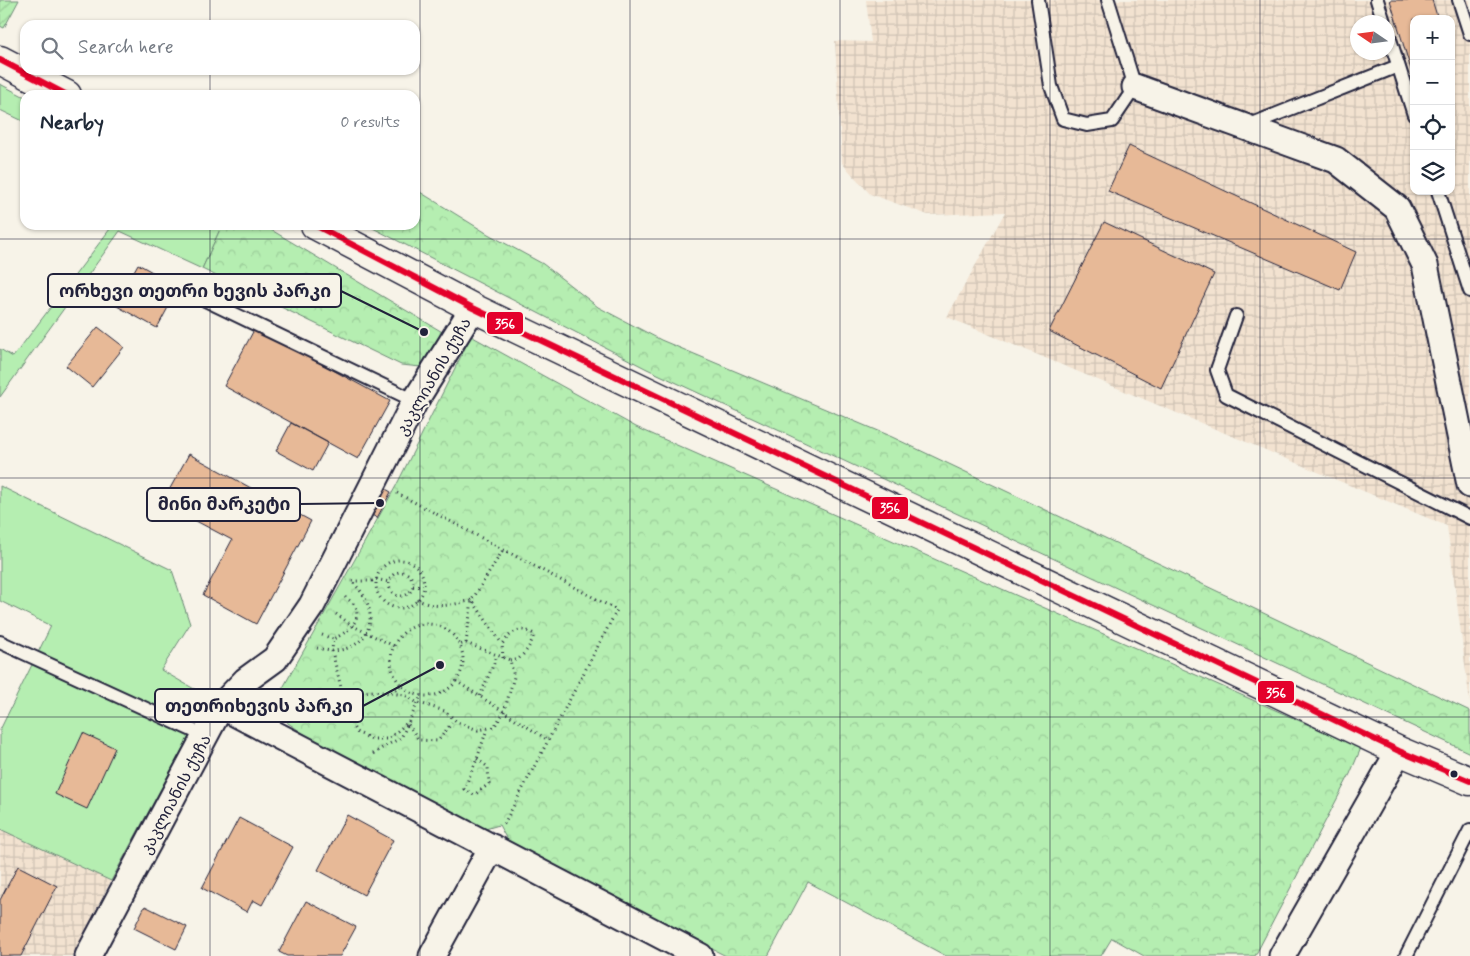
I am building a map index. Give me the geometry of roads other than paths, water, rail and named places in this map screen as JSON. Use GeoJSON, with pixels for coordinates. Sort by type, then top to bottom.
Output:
{"type":"FeatureCollection","features":[{"type":"Feature","properties":{"kind":"street"},"geometry":{"type":"LineString","coordinates":[[0,60],[20,71]]}},
{"type":"Feature","properties":{"kind":"street"},"geometry":{"type":"LineString","coordinates":[[28,75],[57,90]]}},
{"type":"Feature","properties":{"kind":"street"},"geometry":{"type":"LineString","coordinates":[[1135,87],[1336,160],[1397,208],[1426,264],[1470,485]]}},
{"type":"Feature","properties":{"kind":"street"},"geometry":{"type":"LineString","coordinates":[[324,230],[473,308],[1399,751],[1470,781]]}},
{"type":"Feature","properties":{"kind":"street","name":"კაკლიანის ქუჩა"},"geometry":{"type":"LineString","coordinates":[[88,956],[222,706],[246,680],[275,659],[315,599],[415,401],[473,308]]}},
{"type":"Feature","properties":{"kind":"street"},"geometry":{"type":"LineString","coordinates":[[222,706],[700,956]]}},
{"type":"Feature","properties":{"kind":"street"},"geometry":{"type":"LineString","coordinates":[[1282,956],[1399,751]]}},
{"type":"Feature","properties":{"kind":"street"},"geometry":{"type":"LineString","coordinates":[[432,956],[492,847]]}},
{"type":"Feature","properties":{"kind":"lane"},"geometry":{"type":"LineString","coordinates":[[1038,0],[1051,86],[1063,120],[1087,125],[1112,121],[1135,87],[1108,0]]}},
{"type":"Feature","properties":{"kind":"lane"},"geometry":{"type":"LineString","coordinates":[[1377,0],[1382,15]]}},
{"type":"Feature","properties":{"kind":"lane"},"geometry":{"type":"LineString","coordinates":[[1459,0],[1470,34]]}},
{"type":"Feature","properties":{"kind":"lane"},"geometry":{"type":"LineString","coordinates":[[1395,56],[1411,105]]}},
{"type":"Feature","properties":{"kind":"lane"},"geometry":{"type":"LineString","coordinates":[[1244,127],[1398,66]]}},
{"type":"Feature","properties":{"kind":"lane"},"geometry":{"type":"LineString","coordinates":[[1439,195],[1470,291]]}},
{"type":"Feature","properties":{"kind":"lane"},"geometry":{"type":"LineString","coordinates":[[195,294],[415,401]]}},
{"type":"Feature","properties":{"kind":"lane"},"geometry":{"type":"LineString","coordinates":[[1236,316],[1217,370],[1226,395],[1470,518]]}},
{"type":"Feature","properties":{"kind":"lane"},"geometry":{"type":"LineString","coordinates":[[0,642],[206,736]]}},
{"type":"Feature","properties":{"kind":"lane"},"geometry":{"type":"LineString","coordinates":[[1406,956],[1470,830]]}},
{"type":"Feature","properties":{"kind":"place","name":"ორხევი თეთრი ხევის პარკი"},"geometry":{"type":"Point","coordinates":[424,332]}},
{"type":"Feature","properties":{"kind":"place","name":"მინი მარკეტი"},"geometry":{"type":"Point","coordinates":[380,503]}},
{"type":"Feature","properties":{"kind":"place","name":"თეთრიხევის პარკი"},"geometry":{"type":"Point","coordinates":[440,665]}}]}
